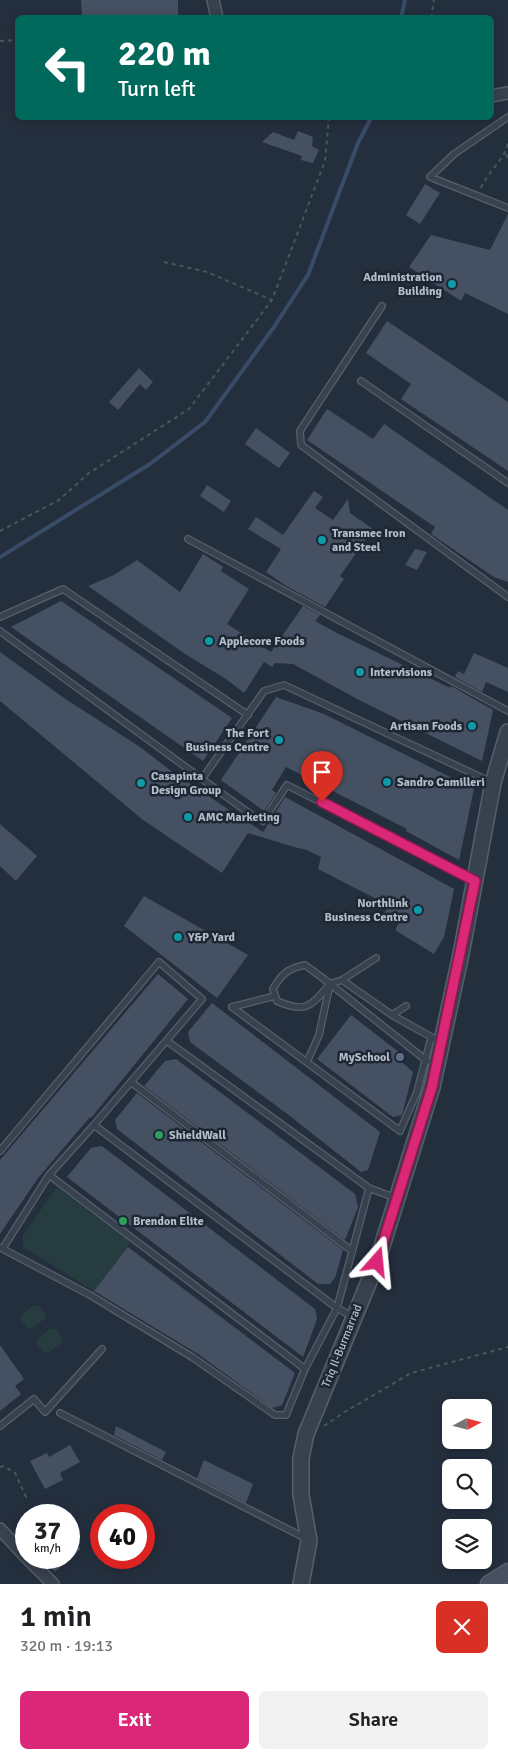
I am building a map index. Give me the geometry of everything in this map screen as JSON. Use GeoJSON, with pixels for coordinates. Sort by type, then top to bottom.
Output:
{"type":"FeatureCollection","features":[{"type":"Feature","properties":{"kind":"main road"},"geometry":{"type":"LineString","coordinates":[[489,1584],[508,1572]]}},
{"type":"Feature","properties":{"kind":"street"},"geometry":{"type":"LineString","coordinates":[[213,0],[216,15]]}},
{"type":"Feature","properties":{"kind":"street"},"geometry":{"type":"LineString","coordinates":[[494,95],[508,93]]}},
{"type":"Feature","properties":{"kind":"street","name":"Triq Il-Burmarrad"},"geometry":{"type":"LineString","coordinates":[[301,1584],[309,1540],[301,1495],[301,1458],[306,1434],[377,1262],[398,1199],[475,881],[493,783],[508,732]]}},
{"type":"Feature","properties":{"kind":"street"},"geometry":{"type":"LineString","coordinates":[[0,1530],[15,1545]]}},
{"type":"Feature","properties":{"kind":"street"},"geometry":{"type":"LineString","coordinates":[[39,1569],[53,1584]]}},
{"type":"Feature","properties":{"kind":"lane"},"geometry":{"type":"LineString","coordinates":[[508,117],[454,154],[430,177],[508,208]]}},
{"type":"Feature","properties":{"kind":"lane"},"geometry":{"type":"LineString","coordinates":[[382,306],[300,431],[301,445],[508,597]]}},
{"type":"Feature","properties":{"kind":"lane"},"geometry":{"type":"LineString","coordinates":[[360,381],[508,483]]}},
{"type":"Feature","properties":{"kind":"lane"},"geometry":{"type":"LineString","coordinates":[[188,539],[508,711]]}},
{"type":"Feature","properties":{"kind":"lane"},"geometry":{"type":"LineString","coordinates":[[0,617],[64,590],[248,714]]}},
{"type":"Feature","properties":{"kind":"lane"},"geometry":{"type":"LineString","coordinates":[[0,631],[253,816]]}},
{"type":"Feature","properties":{"kind":"lane"},"geometry":{"type":"LineString","coordinates":[[202,779],[264,691],[284,685],[493,783]]}},
{"type":"Feature","properties":{"kind":"lane"},"geometry":{"type":"LineString","coordinates":[[263,821],[287,785],[475,881]]}},
{"type":"Feature","properties":{"kind":"lane"},"geometry":{"type":"LineString","coordinates":[[275,996],[232,1007],[400,1131],[431,1064],[330,984],[305,965],[291,968],[278,978],[273,989],[277,1001],[293,1008],[307,1006],[317,999],[330,984],[342,980],[376,958]]}},
{"type":"Feature","properties":{"kind":"lane"},"geometry":{"type":"LineString","coordinates":[[0,1151],[159,962],[202,999],[49,1175],[2,1248],[90,1295],[192,1357],[275,1415],[286,1415],[306,1369],[337,1308],[369,1188]]}},
{"type":"Feature","properties":{"kind":"lane"},"geometry":{"type":"LineString","coordinates":[[342,980],[392,1015],[437,1039]]}},
{"type":"Feature","properties":{"kind":"lane"},"geometry":{"type":"LineString","coordinates":[[307,1062],[319,1035],[330,984]]}},
{"type":"Feature","properties":{"kind":"lane"},"geometry":{"type":"LineString","coordinates":[[392,1015],[406,1006]]}},
{"type":"Feature","properties":{"kind":"lane"},"geometry":{"type":"LineString","coordinates":[[167,1041],[369,1188],[398,1199]]}},
{"type":"Feature","properties":{"kind":"lane"},"geometry":{"type":"LineString","coordinates":[[131,1082],[352,1251]]}},
{"type":"Feature","properties":{"kind":"lane"},"geometry":{"type":"LineString","coordinates":[[94,1125],[337,1308],[354,1317]]}},
{"type":"Feature","properties":{"kind":"lane"},"geometry":{"type":"LineString","coordinates":[[49,1175],[306,1369]]}},
{"type":"Feature","properties":{"kind":"lane"},"geometry":{"type":"LineString","coordinates":[[0,1426],[34,1399],[46,1412],[102,1349]]}},
{"type":"Feature","properties":{"kind":"lane"},"geometry":{"type":"LineString","coordinates":[[60,1413],[309,1540]]}},
{"type":"Feature","properties":{"kind":"path"},"geometry":{"type":"LineString","coordinates":[[432,15],[434,0]]}},
{"type":"Feature","properties":{"kind":"path"},"geometry":{"type":"LineString","coordinates":[[0,41],[15,40]]}},
{"type":"Feature","properties":{"kind":"path"},"geometry":{"type":"LineString","coordinates":[[0,531],[59,500],[89,473],[189,409],[272,300],[325,161],[330,120]]}},
{"type":"Feature","properties":{"kind":"path"},"geometry":{"type":"LineString","coordinates":[[508,143],[506,154],[508,160]]}},
{"type":"Feature","properties":{"kind":"path"},"geometry":{"type":"LineString","coordinates":[[478,195],[484,179],[506,154]]}},
{"type":"Feature","properties":{"kind":"path"},"geometry":{"type":"LineString","coordinates":[[164,262],[207,272],[272,300]]}},
{"type":"Feature","properties":{"kind":"path"},"geometry":{"type":"LineString","coordinates":[[306,1434],[321,1428],[411,1373],[508,1347]]}},
{"type":"Feature","properties":{"kind":"path"},"geometry":{"type":"LineString","coordinates":[[0,1467],[4,1466],[14,1473],[27,1499]]}},
{"type":"Feature","properties":{"kind":"green space"},"geometry":{"type":"Polygon","coordinates":[[[57,1187],[130,1241],[128,1247],[94,1291],[23,1247],[23,1235],[57,1187]]]}},
{"type":"Feature","properties":{"kind":"green space"},"geometry":{"type":"Polygon","coordinates":[[[34,1305],[39,1306],[46,1314],[45,1319],[32,1328],[27,1328],[20,1320],[21,1315],[34,1305]]]}},
{"type":"Feature","properties":{"kind":"green space"},"geometry":{"type":"Polygon","coordinates":[[[50,1329],[56,1329],[62,1338],[62,1342],[49,1352],[43,1352],[37,1344],[38,1339],[50,1329]]]}},
{"type":"Feature","properties":{"kind":"building"},"geometry":{"type":"Polygon","coordinates":[[[81,0],[178,0],[178,15],[82,15],[81,0]]]}},
{"type":"Feature","properties":{"kind":"building"},"geometry":{"type":"Polygon","coordinates":[[[298,131],[313,137],[312,146],[319,150],[313,163],[301,160],[302,156],[262,142],[273,132],[294,140],[298,131]]]}},
{"type":"Feature","properties":{"kind":"building"},"geometry":{"type":"Polygon","coordinates":[[[425,184],[440,193],[420,224],[406,215],[425,184]]]}},
{"type":"Feature","properties":{"kind":"building"},"geometry":{"type":"Polygon","coordinates":[[[508,214],[508,314],[465,293],[461,301],[409,267],[431,235],[490,250],[508,214]]]}},
{"type":"Feature","properties":{"kind":"building"},"geometry":{"type":"Polygon","coordinates":[[[387,321],[508,402],[508,471],[401,399],[411,384],[366,353],[387,321]]]}},
{"type":"Feature","properties":{"kind":"building"},"geometry":{"type":"Polygon","coordinates":[[[139,368],[153,382],[146,390],[140,384],[118,410],[109,402],[139,368]]]}},
{"type":"Feature","properties":{"kind":"building"},"geometry":{"type":"Polygon","coordinates":[[[327,409],[373,439],[384,424],[508,510],[508,582],[494,577],[431,534],[435,527],[307,440],[327,409]]]}},
{"type":"Feature","properties":{"kind":"building"},"geometry":{"type":"Polygon","coordinates":[[[256,428],[290,453],[279,468],[245,444],[256,428]]]}},
{"type":"Feature","properties":{"kind":"building"},"geometry":{"type":"Polygon","coordinates":[[[207,485],[231,501],[224,512],[200,496],[207,485]]]}},
{"type":"Feature","properties":{"kind":"building","name":"Transmec Iron and Steel"},"geometry":{"type":"Polygon","coordinates":[[[314,491],[323,497],[315,508],[333,520],[348,499],[350,513],[373,529],[340,576],[344,579],[325,607],[288,587],[266,572],[281,549],[248,529],[256,517],[283,535],[314,491]]]}},
{"type":"Feature","properties":{"kind":"building"},"geometry":{"type":"Polygon","coordinates":[[[415,549],[427,552],[417,570],[405,565],[415,549]]]}},
{"type":"Feature","properties":{"kind":"building"},"geometry":{"type":"Polygon","coordinates":[[[203,554],[223,567],[221,571],[249,589],[227,624],[271,652],[303,606],[320,615],[315,621],[450,688],[451,686],[493,710],[482,761],[361,701],[293,664],[275,663],[272,667],[264,662],[244,693],[88,586],[114,575],[137,560],[180,592],[203,554]]]}},
{"type":"Feature","properties":{"kind":"building"},"geometry":{"type":"Polygon","coordinates":[[[61,601],[232,718],[203,761],[11,627],[61,601]]]}},
{"type":"Feature","properties":{"kind":"building"},"geometry":{"type":"Polygon","coordinates":[[[0,652],[64,698],[140,747],[175,774],[263,832],[285,797],[454,889],[444,937],[434,954],[395,930],[399,923],[384,915],[388,905],[318,869],[321,857],[307,850],[248,833],[222,873],[143,820],[0,701],[0,652]]]}},
{"type":"Feature","properties":{"kind":"building"},"geometry":{"type":"Polygon","coordinates":[[[474,653],[508,668],[508,692],[486,682],[482,692],[455,677],[458,671],[464,674],[474,653]]]}},
{"type":"Feature","properties":{"kind":"building"},"geometry":{"type":"Polygon","coordinates":[[[276,697],[324,714],[474,789],[459,860],[406,831],[407,829],[286,767],[272,790],[276,793],[264,811],[221,780],[276,697]]]}},
{"type":"Feature","properties":{"kind":"building"},"geometry":{"type":"Polygon","coordinates":[[[0,824],[37,856],[16,881],[0,866],[0,824]]]}},
{"type":"Feature","properties":{"kind":"building","name":"Y&P Yard"},"geometry":{"type":"Polygon","coordinates":[[[144,896],[248,955],[217,998],[124,926],[144,896]]]}},
{"type":"Feature","properties":{"kind":"building"},"geometry":{"type":"Polygon","coordinates":[[[158,974],[188,999],[91,1118],[38,1178],[0,1234],[0,1160],[158,974]]]}},
{"type":"Feature","properties":{"kind":"building"},"geometry":{"type":"Polygon","coordinates":[[[212,1003],[380,1132],[368,1170],[361,1172],[290,1116],[190,1042],[188,1032],[212,1003]]]}},
{"type":"Feature","properties":{"kind":"building"},"geometry":{"type":"Polygon","coordinates":[[[351,1015],[400,1053],[397,1058],[413,1072],[402,1115],[393,1117],[317,1059],[351,1015]]]}},
{"type":"Feature","properties":{"kind":"building"},"geometry":{"type":"Polygon","coordinates":[[[176,1059],[355,1194],[358,1207],[345,1240],[144,1086],[165,1061],[176,1059]]]}},
{"type":"Feature","properties":{"kind":"building"},"geometry":{"type":"Polygon","coordinates":[[[137,1093],[343,1250],[335,1278],[330,1284],[318,1284],[117,1129],[115,1120],[137,1093]]]}},
{"type":"Feature","properties":{"kind":"building"},"geometry":{"type":"Polygon","coordinates":[[[102,1146],[315,1309],[317,1319],[303,1357],[67,1177],[91,1148],[102,1146]]]}},
{"type":"Feature","properties":{"kind":"building"},"geometry":{"type":"Polygon","coordinates":[[[128,1247],[295,1373],[282,1405],[272,1408],[198,1354],[94,1291],[128,1247]]]}},
{"type":"Feature","properties":{"kind":"building"},"geometry":{"type":"Polygon","coordinates":[[[0,1345],[24,1379],[15,1386],[21,1394],[0,1411],[0,1345]]]}},
{"type":"Feature","properties":{"kind":"building"},"geometry":{"type":"Polygon","coordinates":[[[116,1426],[166,1452],[162,1460],[114,1435],[116,1426]]]}},
{"type":"Feature","properties":{"kind":"building"},"geometry":{"type":"Polygon","coordinates":[[[70,1445],[80,1462],[60,1473],[63,1480],[45,1489],[30,1461],[47,1453],[49,1457],[70,1445]]]}},
{"type":"Feature","properties":{"kind":"building"},"geometry":{"type":"Polygon","coordinates":[[[204,1460],[253,1484],[246,1503],[197,1478],[204,1460]]]}},
{"type":"Feature","properties":{"kind":"waterway"},"geometry":{"type":"LineString","coordinates":[[402,15],[405,0]]}},
{"type":"Feature","properties":{"kind":"waterway"},"geometry":{"type":"LineString","coordinates":[[0,557],[150,464],[205,422],[274,327],[308,275],[358,143],[370,120]]}},
{"type":"Feature","properties":{"kind":"place","name":"Administration Building"},"geometry":{"type":"Point","coordinates":[452,284]}},
{"type":"Feature","properties":{"kind":"place","name":"Transmec Iron and Steel"},"geometry":{"type":"Point","coordinates":[322,540]}},
{"type":"Feature","properties":{"kind":"place","name":"Applecore Foods"},"geometry":{"type":"Point","coordinates":[209,641]}},
{"type":"Feature","properties":{"kind":"place","name":"Intervisions"},"geometry":{"type":"Point","coordinates":[360,672]}},
{"type":"Feature","properties":{"kind":"place","name":"Artisan Foods"},"geometry":{"type":"Point","coordinates":[472,726]}},
{"type":"Feature","properties":{"kind":"place","name":"The Fort Business Centre"},"geometry":{"type":"Point","coordinates":[279,740]}},
{"type":"Feature","properties":{"kind":"place","name":"Sandro Camilleri"},"geometry":{"type":"Point","coordinates":[387,782]}},
{"type":"Feature","properties":{"kind":"place","name":"Casapinta Design Group"},"geometry":{"type":"Point","coordinates":[141,783]}},
{"type":"Feature","properties":{"kind":"place","name":"AMC Marketing"},"geometry":{"type":"Point","coordinates":[188,817]}},
{"type":"Feature","properties":{"kind":"place","name":"Northlink Business Centre"},"geometry":{"type":"Point","coordinates":[418,910]}},
{"type":"Feature","properties":{"kind":"place","name":"Y&P Yard"},"geometry":{"type":"Point","coordinates":[178,937]}},
{"type":"Feature","properties":{"kind":"place","name":"MySchool"},"geometry":{"type":"Point","coordinates":[400,1057]}},
{"type":"Feature","properties":{"kind":"place","name":"ShieldWall"},"geometry":{"type":"Point","coordinates":[159,1135]}},
{"type":"Feature","properties":{"kind":"place","name":"Brendon Elite"},"geometry":{"type":"Point","coordinates":[123,1221]}},
{"type":"Feature","properties":{"kind":"route"},"geometry":{"type":"LineString","coordinates":[[322,802],[475,881],[432,1087],[377,1262]]}}]}
